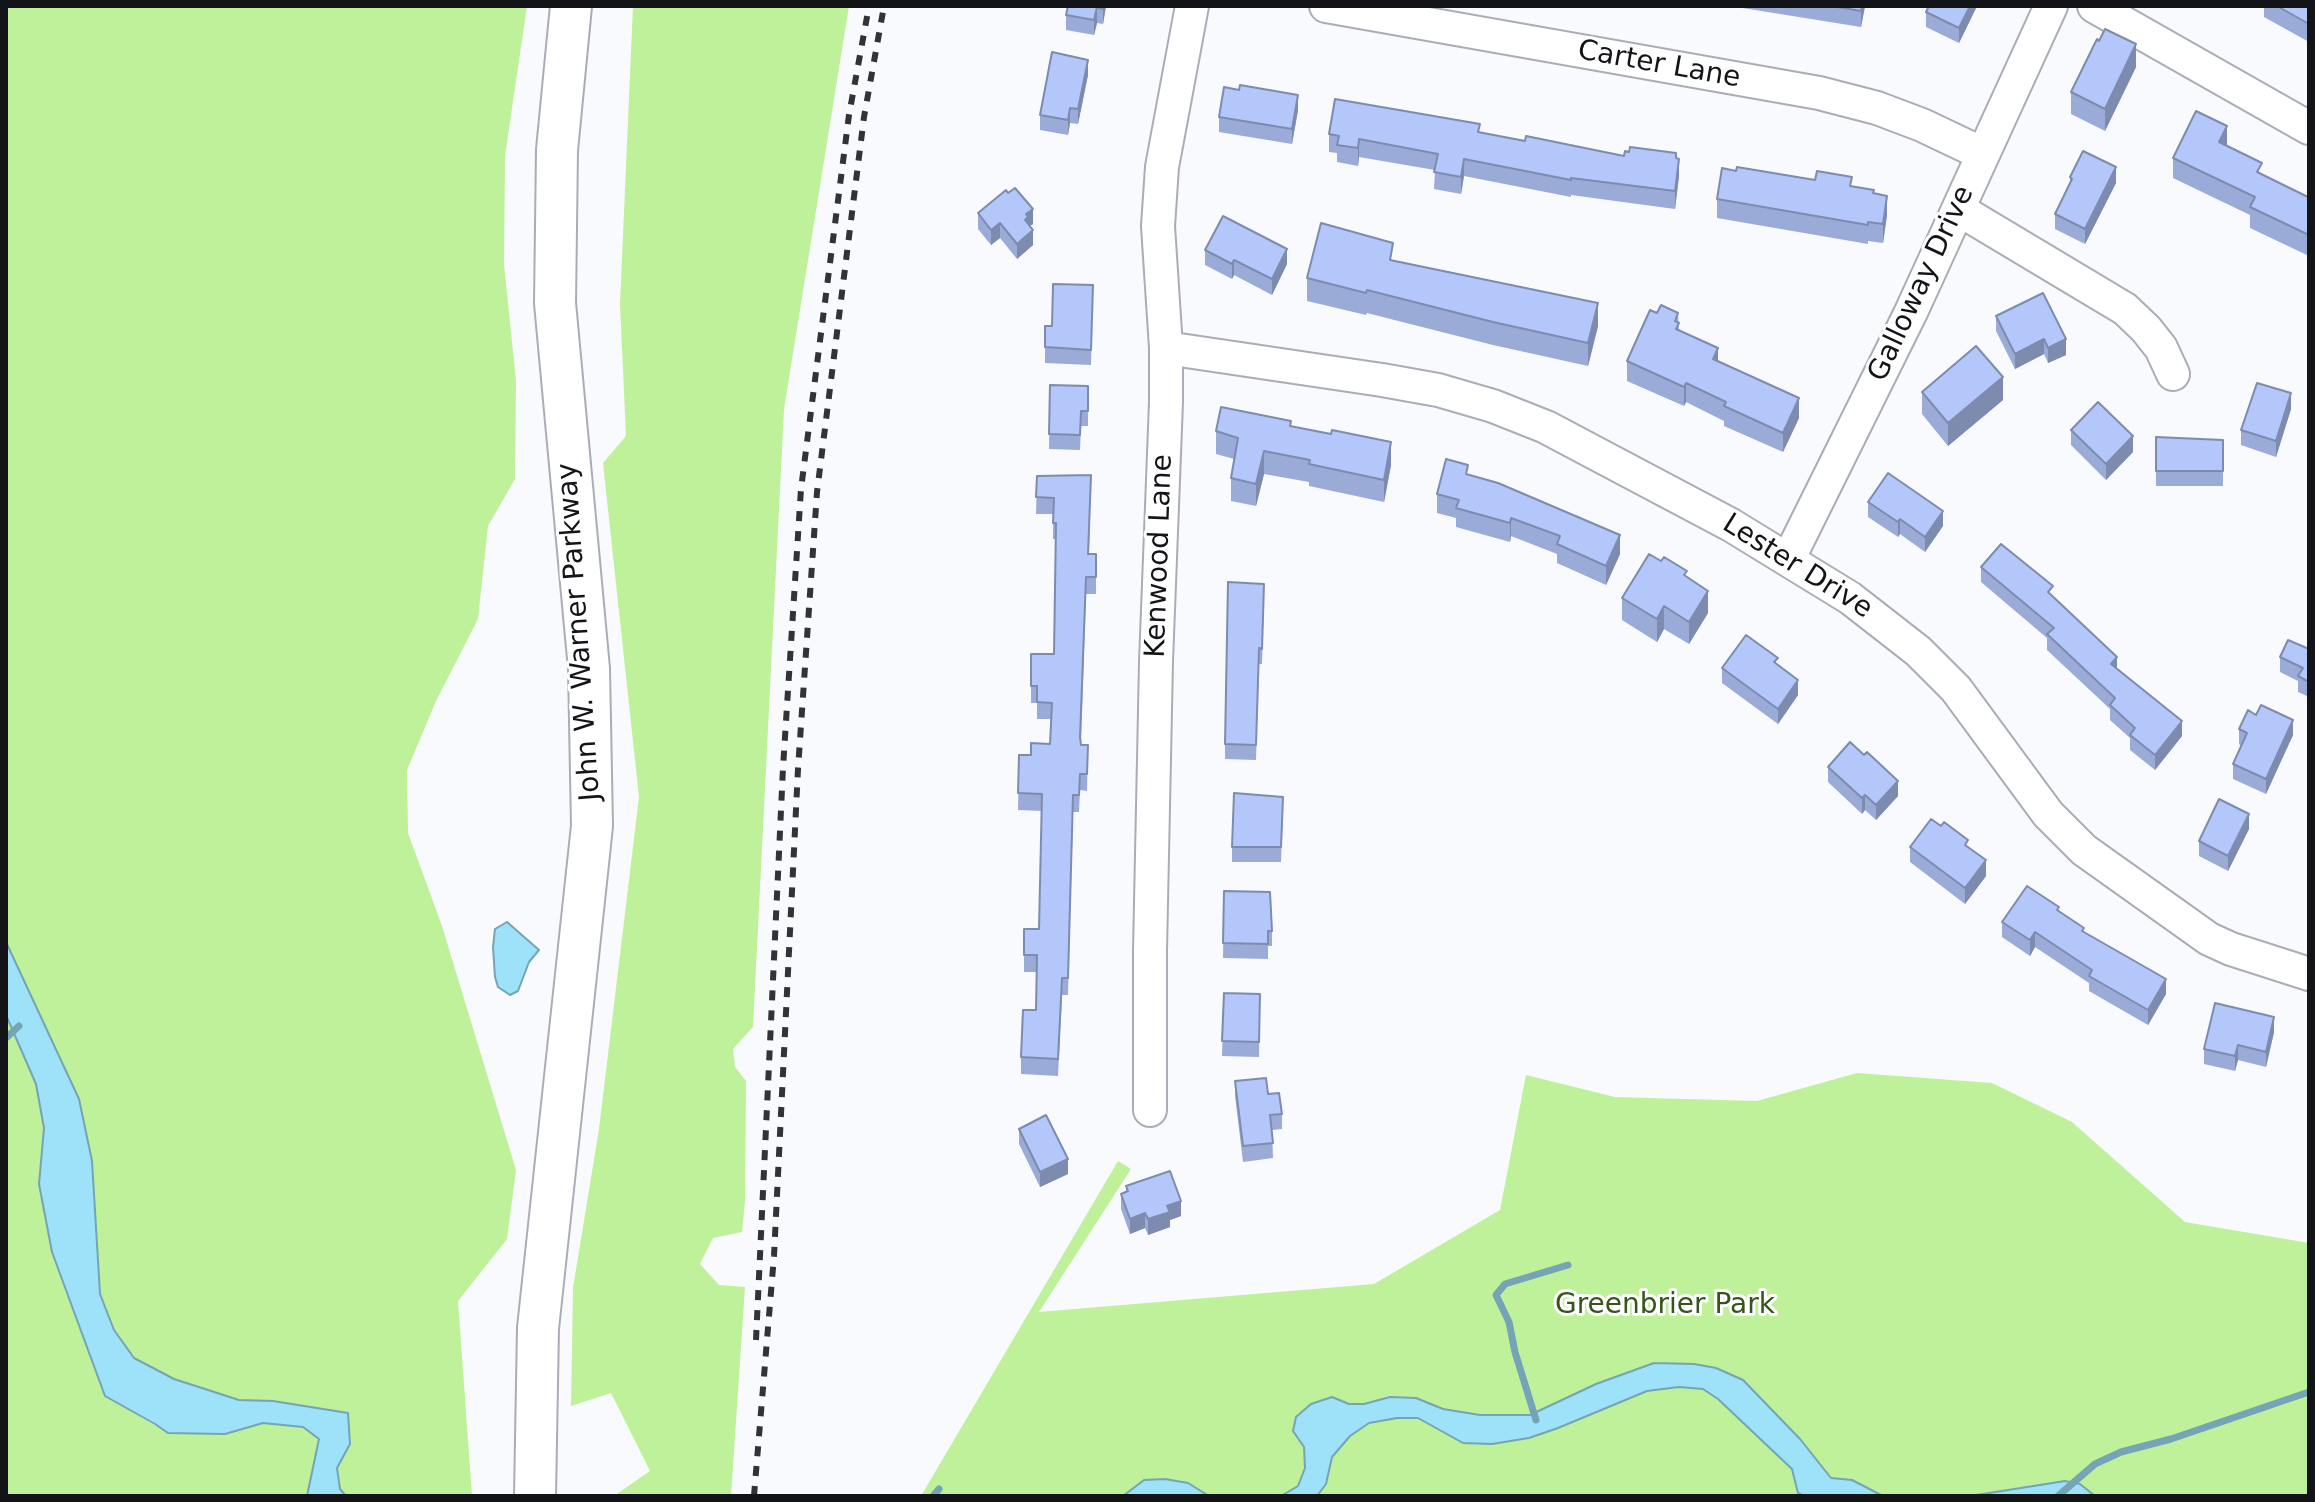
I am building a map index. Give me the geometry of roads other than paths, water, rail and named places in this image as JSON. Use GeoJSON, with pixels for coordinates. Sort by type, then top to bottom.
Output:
{"type":"FeatureCollection","features":[{"type":"Feature","properties":{"kind":"main road","name":"John W. Warner Parkway"},"geometry":{"type":"LineString","coordinates":[[535,1496],[538,1328],[592,826],[589,669],[555,303],[557,150],[571,6]]}},
{"type":"Feature","properties":{"kind":"street","name":"Kenwood Lane"},"geometry":{"type":"LineString","coordinates":[[1150,1110],[1150,936],[1166,348],[1158,226],[1162,167],[1192,6]]}},
{"type":"Feature","properties":{"kind":"street","name":"Carter Lane"},"geometry":{"type":"LineString","coordinates":[[1326,6],[1819,93],[1877,108],[1983,154]]}},
{"type":"Feature","properties":{"kind":"street","name":"Galloway Drive"},"geometry":{"type":"LineString","coordinates":[[1788,560],[1911,312],[2051,6]]}},
{"type":"Feature","properties":{"kind":"street"},"geometry":{"type":"LineString","coordinates":[[2094,6],[2309,128]]}},
{"type":"Feature","properties":{"kind":"street"},"geometry":{"type":"LineString","coordinates":[[1958,209],[2125,309],[2161,348],[2173,374]]}},
{"type":"Feature","properties":{"kind":"street","name":"Lester Drive"},"geometry":{"type":"LineString","coordinates":[[1166,348],[1382,380],[1438,390],[1493,406],[1559,434],[1731,525],[1873,614],[1918,651],[1956,689],[2048,814],[2084,850],[2209,939],[2231,949],[2306,965]]}},
{"type":"Feature","properties":{"kind":"water"},"geometry":{"type":"Polygon","coordinates":[[[507,922],[539,950],[529,962],[518,991],[510,995],[498,987],[493,947],[495,929],[507,922]]]}},
{"type":"Feature","properties":{"kind":"water"},"geometry":{"type":"Polygon","coordinates":[[[6,942],[79,1099],[92,1161],[100,1294],[114,1330],[134,1358],[174,1379],[239,1400],[273,1401],[348,1413],[350,1444],[337,1468],[340,1489],[346,1496],[307,1496],[319,1439],[303,1427],[263,1423],[225,1434],[168,1433],[105,1396],[52,1252],[39,1184],[44,1128],[36,1084],[6,1015],[6,942]]]}},
{"type":"Feature","properties":{"kind":"water"},"geometry":{"type":"Polygon","coordinates":[[[1654,1363],[1716,1368],[1743,1380],[1800,1439],[1831,1478],[1852,1480],[1883,1496],[1804,1496],[1798,1493],[1792,1469],[1718,1399],[1703,1389],[1679,1387],[1647,1391],[1529,1438],[1492,1444],[1463,1443],[1418,1418],[1369,1423],[1350,1436],[1332,1457],[1326,1484],[1317,1496],[1281,1496],[1298,1486],[1305,1468],[1304,1447],[1293,1431],[1296,1417],[1311,1404],[1332,1397],[1349,1404],[1364,1404],[1390,1397],[1416,1398],[1443,1409],[1480,1415],[1530,1415],[1596,1384],[1654,1363]]]}},
{"type":"Feature","properties":{"kind":"water"},"geometry":{"type":"Polygon","coordinates":[[[1165,1479],[1188,1483],[1209,1496],[1123,1496],[1144,1480],[1165,1479]]]}},
{"type":"Feature","properties":{"kind":"water"},"geometry":{"type":"Polygon","coordinates":[[[2065,1481],[2080,1484],[2095,1496],[1970,1496],[2065,1481]]]}},
{"type":"Feature","properties":{"kind":"waterway"},"geometry":{"type":"LineString","coordinates":[[6,1038],[19,1026]]}},
{"type":"Feature","properties":{"kind":"waterway"},"geometry":{"type":"LineString","coordinates":[[1536,1420],[1509,1322],[1496,1295],[1505,1284],[1568,1265]]}},
{"type":"Feature","properties":{"kind":"waterway"},"geometry":{"type":"LineString","coordinates":[[2058,1496],[2095,1464],[2121,1452],[2171,1439],[2309,1392]]}},
{"type":"Feature","properties":{"kind":"waterway"},"geometry":{"type":"LineString","coordinates":[[933,1496],[939,1489]]}},
{"type":"Feature","properties":{"kind":"railway"},"geometry":{"type":"LineString","coordinates":[[756,1340],[783,768],[801,489],[849,115],[869,6]]}},
{"type":"Feature","properties":{"kind":"railway"},"geometry":{"type":"LineString","coordinates":[[754,1496],[774,1256],[798,769],[817,492],[864,117],[884,6]]}},
{"type":"Feature","properties":{"kind":"park label","name":"Greenbrier Park"},"geometry":{"type":"Point","coordinates":[1665,1306]}}]}
